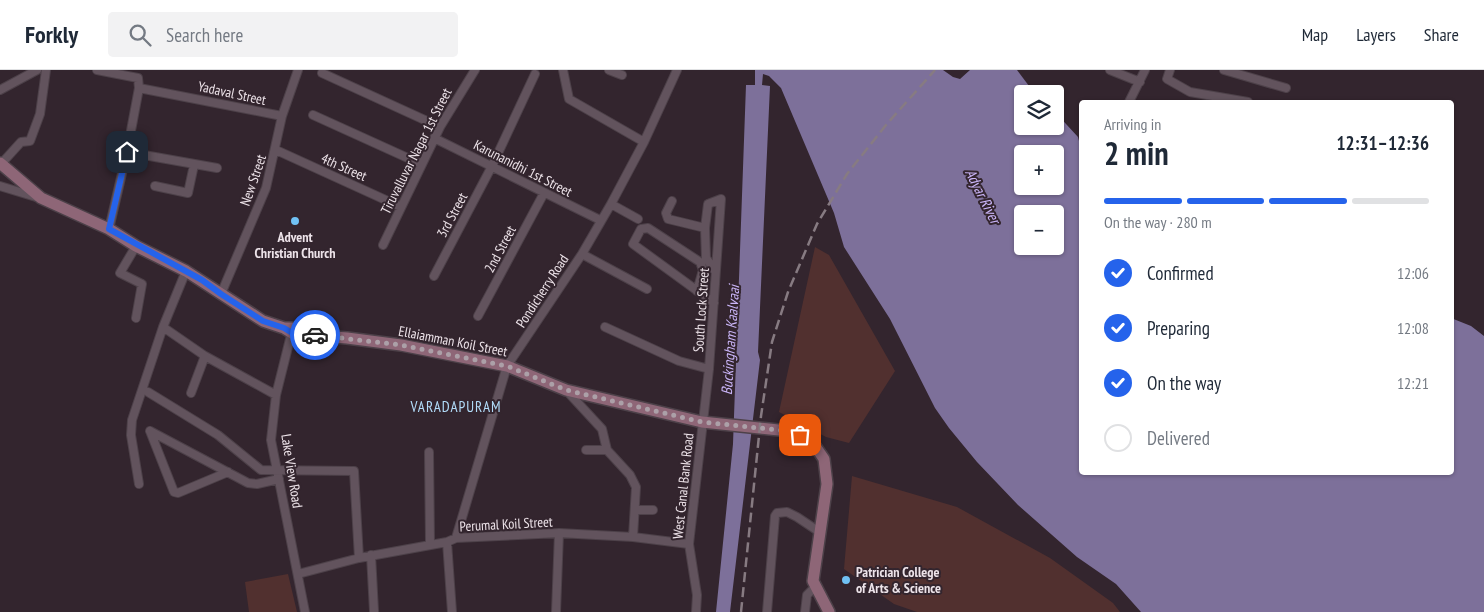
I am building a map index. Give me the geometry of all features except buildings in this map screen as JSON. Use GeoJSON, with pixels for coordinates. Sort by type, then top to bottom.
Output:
{"type":"FeatureCollection","features":[{"type":"Feature","properties":{"kind":"street"},"geometry":{"type":"LineString","coordinates":[[0,90],[37,70]]}},
{"type":"Feature","properties":{"kind":"street"},"geometry":{"type":"LineString","coordinates":[[0,163],[21,142],[30,141],[40,114],[46,70]]}},
{"type":"Feature","properties":{"kind":"street"},"geometry":{"type":"LineString","coordinates":[[97,70],[139,74],[139,88],[127,152],[109,229]]}},
{"type":"Feature","properties":{"kind":"street","name":"New Street"},"geometry":{"type":"LineString","coordinates":[[221,294],[266,188],[276,150],[282,116],[298,70]]}},
{"type":"Feature","properties":{"kind":"street","name":"Tiruvalluvar Nagar 1st Street"},"geometry":{"type":"LineString","coordinates":[[383,245],[434,138],[475,70]]}},
{"type":"Feature","properties":{"kind":"street"},"geometry":{"type":"LineString","coordinates":[[563,70],[569,99],[644,142]]}},
{"type":"Feature","properties":{"kind":"street"},"geometry":{"type":"LineString","coordinates":[[609,70],[622,75]]}},
{"type":"Feature","properties":{"kind":"street","name":"Pondicherry Road"},"geometry":{"type":"LineString","coordinates":[[456,538],[507,366],[582,254],[600,220],[613,205],[616,194],[644,142],[677,70]]}},
{"type":"Feature","properties":{"kind":"street"},"geometry":{"type":"LineString","coordinates":[[1110,70],[1140,82]]}},
{"type":"Feature","properties":{"kind":"street"},"geometry":{"type":"LineString","coordinates":[[1130,100],[1145,70]]}},
{"type":"Feature","properties":{"kind":"street"},"geometry":{"type":"LineString","coordinates":[[1170,70],[1166,79],[1190,92],[1236,100]]}},
{"type":"Feature","properties":{"kind":"street"},"geometry":{"type":"LineString","coordinates":[[1224,70],[1286,88]]}},
{"type":"Feature","properties":{"kind":"street"},"geometry":{"type":"LineString","coordinates":[[322,73],[440,127]]}},
{"type":"Feature","properties":{"kind":"street"},"geometry":{"type":"LineString","coordinates":[[492,166],[535,74]]}},
{"type":"Feature","properties":{"kind":"street","name":"Yadaval Street"},"geometry":{"type":"LineString","coordinates":[[139,88],[282,116]]}},
{"type":"Feature","properties":{"kind":"street"},"geometry":{"type":"LineString","coordinates":[[314,115],[422,164]]}},
{"type":"Feature","properties":{"kind":"street","name":"Karunanidhi 1st Street"},"geometry":{"type":"LineString","coordinates":[[434,138],[600,220]]}},
{"type":"Feature","properties":{"kind":"street","name":"4th Street"},"geometry":{"type":"LineString","coordinates":[[276,150],[401,206]]}},
{"type":"Feature","properties":{"kind":"street"},"geometry":{"type":"LineString","coordinates":[[127,152],[218,168]]}},
{"type":"Feature","properties":{"kind":"street","name":"Ellaiamman Koil Street"},"geometry":{"type":"LineString","coordinates":[[0,163],[40,198],[109,229],[136,246],[186,271],[263,321],[288,332],[301,330],[310,335],[401,345],[507,366],[566,390],[702,422],[788,431],[811,440],[824,459],[827,484],[813,577],[815,587]]}},
{"type":"Feature","properties":{"kind":"street"},"geometry":{"type":"LineString","coordinates":[[155,186],[188,193],[194,165]]}},
{"type":"Feature","properties":{"kind":"street","name":"3rd Street"},"geometry":{"type":"LineString","coordinates":[[434,276],[492,166]]}},
{"type":"Feature","properties":{"kind":"street"},"geometry":{"type":"LineString","coordinates":[[0,186],[40,198]]}},
{"type":"Feature","properties":{"kind":"street","name":"2nd Street"},"geometry":{"type":"LineString","coordinates":[[478,316],[544,193]]}},
{"type":"Feature","properties":{"kind":"street","name":"South Lock Street"},"geometry":{"type":"LineString","coordinates":[[702,422],[709,369],[721,199],[708,204],[705,228]]}},
{"type":"Feature","properties":{"kind":"street"},"geometry":{"type":"LineString","coordinates":[[672,201],[666,213],[668,219],[705,228],[706,258],[716,271]]}},
{"type":"Feature","properties":{"kind":"street"},"geometry":{"type":"LineString","coordinates":[[613,205],[638,219]]}},
{"type":"Feature","properties":{"kind":"street"},"geometry":{"type":"LineString","coordinates":[[697,291],[703,270],[700,262],[648,228],[641,229],[633,244],[697,291],[714,303]]}},
{"type":"Feature","properties":{"kind":"street"},"geometry":{"type":"LineString","coordinates":[[136,246],[120,273],[142,284],[136,318]]}},
{"type":"Feature","properties":{"kind":"street"},"geometry":{"type":"LineString","coordinates":[[582,254],[646,289]]}},
{"type":"Feature","properties":{"kind":"street"},"geometry":{"type":"LineString","coordinates":[[139,484],[133,454],[132,420],[163,327],[186,271]]}},
{"type":"Feature","properties":{"kind":"street"},"geometry":{"type":"LineString","coordinates":[[163,327],[205,356],[276,395]]}},
{"type":"Feature","properties":{"kind":"street"},"geometry":{"type":"LineString","coordinates":[[605,327],[679,361],[709,369]]}},
{"type":"Feature","properties":{"kind":"street","name":"Lake View Road"},"geometry":{"type":"LineString","coordinates":[[288,332],[276,395],[271,440],[305,612]]}},
{"type":"Feature","properties":{"kind":"street"},"geometry":{"type":"LineString","coordinates":[[192,393],[205,356]]}},
{"type":"Feature","properties":{"kind":"street"},"geometry":{"type":"LineString","coordinates":[[566,390],[602,430],[607,450],[630,475],[636,488],[633,537]]}},
{"type":"Feature","properties":{"kind":"street"},"geometry":{"type":"LineString","coordinates":[[148,392],[218,435],[250,464],[278,475]]}},
{"type":"Feature","properties":{"kind":"street","name":"West Canal Bank Road"},"geometry":{"type":"LineString","coordinates":[[696,612],[697,595],[689,544],[702,422]]}},
{"type":"Feature","properties":{"kind":"street"},"geometry":{"type":"LineString","coordinates":[[228,472],[199,486],[178,493],[174,492],[149,432],[151,431],[253,484],[278,475],[354,471],[359,558]]}},
{"type":"Feature","properties":{"kind":"street"},"geometry":{"type":"LineString","coordinates":[[586,450],[607,450]]}},
{"type":"Feature","properties":{"kind":"street"},"geometry":{"type":"LineString","coordinates":[[428,452],[430,543]]}},
{"type":"Feature","properties":{"kind":"street"},"geometry":{"type":"LineString","coordinates":[[635,510],[653,510]]}},
{"type":"Feature","properties":{"kind":"street"},"geometry":{"type":"LineString","coordinates":[[767,612],[775,516],[777,513],[787,512],[821,533]]}},
{"type":"Feature","properties":{"kind":"street"},"geometry":{"type":"LineString","coordinates":[[556,612],[559,533]]}},
{"type":"Feature","properties":{"kind":"street","name":"Perumal Koil Street"},"geometry":{"type":"LineString","coordinates":[[298,574],[359,558],[430,543],[447,542],[456,538],[559,533],[633,537],[689,544]]}},
{"type":"Feature","properties":{"kind":"street"},"geometry":{"type":"LineString","coordinates":[[447,542],[452,612]]}},
{"type":"Feature","properties":{"kind":"street"},"geometry":{"type":"LineString","coordinates":[[371,556],[374,611]]}},
{"type":"Feature","properties":{"kind":"street"},"geometry":{"type":"LineString","coordinates":[[805,612],[807,595],[815,587],[822,594],[829,612]]}},
{"type":"Feature","properties":{"kind":"shaded area"},"geometry":{"type":"Polygon","coordinates":[[[815,247],[829,255],[895,371],[849,443],[826,437],[779,412],[815,247]]]}},
{"type":"Feature","properties":{"kind":"shaded area"},"geometry":{"type":"Polygon","coordinates":[[[852,476],[957,507],[1050,558],[1113,603],[1120,612],[917,612],[894,604],[844,569],[852,476]]]}},
{"type":"Feature","properties":{"kind":"shaded area"},"geometry":{"type":"Polygon","coordinates":[[[288,574],[297,612],[249,612],[245,582],[288,574]]]}},
{"type":"Feature","properties":{"kind":"water","name":"Adyar River"},"geometry":{"type":"Polygon","coordinates":[[[755,70],[943,70],[953,77],[960,79],[970,70],[1017,70],[1028,85],[1014,85],[1014,135],[1064,135],[1064,122],[1078,137],[1079,141],[1079,475],[1454,475],[1454,319],[1471,326],[1484,336],[1484,612],[1141,612],[1116,584],[1077,557],[1018,505],[977,462],[949,428],[935,408],[890,319],[844,247],[834,213],[781,88],[769,76],[763,74],[762,85],[770,86],[758,352],[760,360],[730,612],[716,612],[733,444],[746,85],[755,85],[755,70]]]}},
{"type":"Feature","properties":{"kind":"railway"},"geometry":{"type":"LineString","coordinates":[[741,612],[761,416],[772,342],[788,292],[817,224],[847,174],[886,125],[935,70]]}},
{"type":"Feature","properties":{"kind":"way so far"},"geometry":{"type":"LineString","coordinates":[[315,335],[401,345],[507,366],[566,390],[702,422],[767,428],[800,435]]}},
{"type":"Feature","properties":{"kind":"place","name":"Advent Christian Church"},"geometry":{"type":"Point","coordinates":[295,221]}},
{"type":"Feature","properties":{"kind":"place","name":"Patrician College of Arts & Science"},"geometry":{"type":"Point","coordinates":[846,580]}},
{"type":"Feature","properties":{"kind":"district","name":"VARADAPURAM"},"geometry":{"type":"Point","coordinates":[456,406]}},
{"type":"Feature","properties":{"kind":"route"},"geometry":{"type":"LineString","coordinates":[[127,152],[109,229],[136,246],[202,280],[263,321],[284,328],[290,334],[297,336],[315,335]]}},
{"type":"Feature","properties":{"kind":"water label","name":"Buckingham Kaalvaai"},"geometry":{"type":"Point","coordinates":[730,340]}}]}
